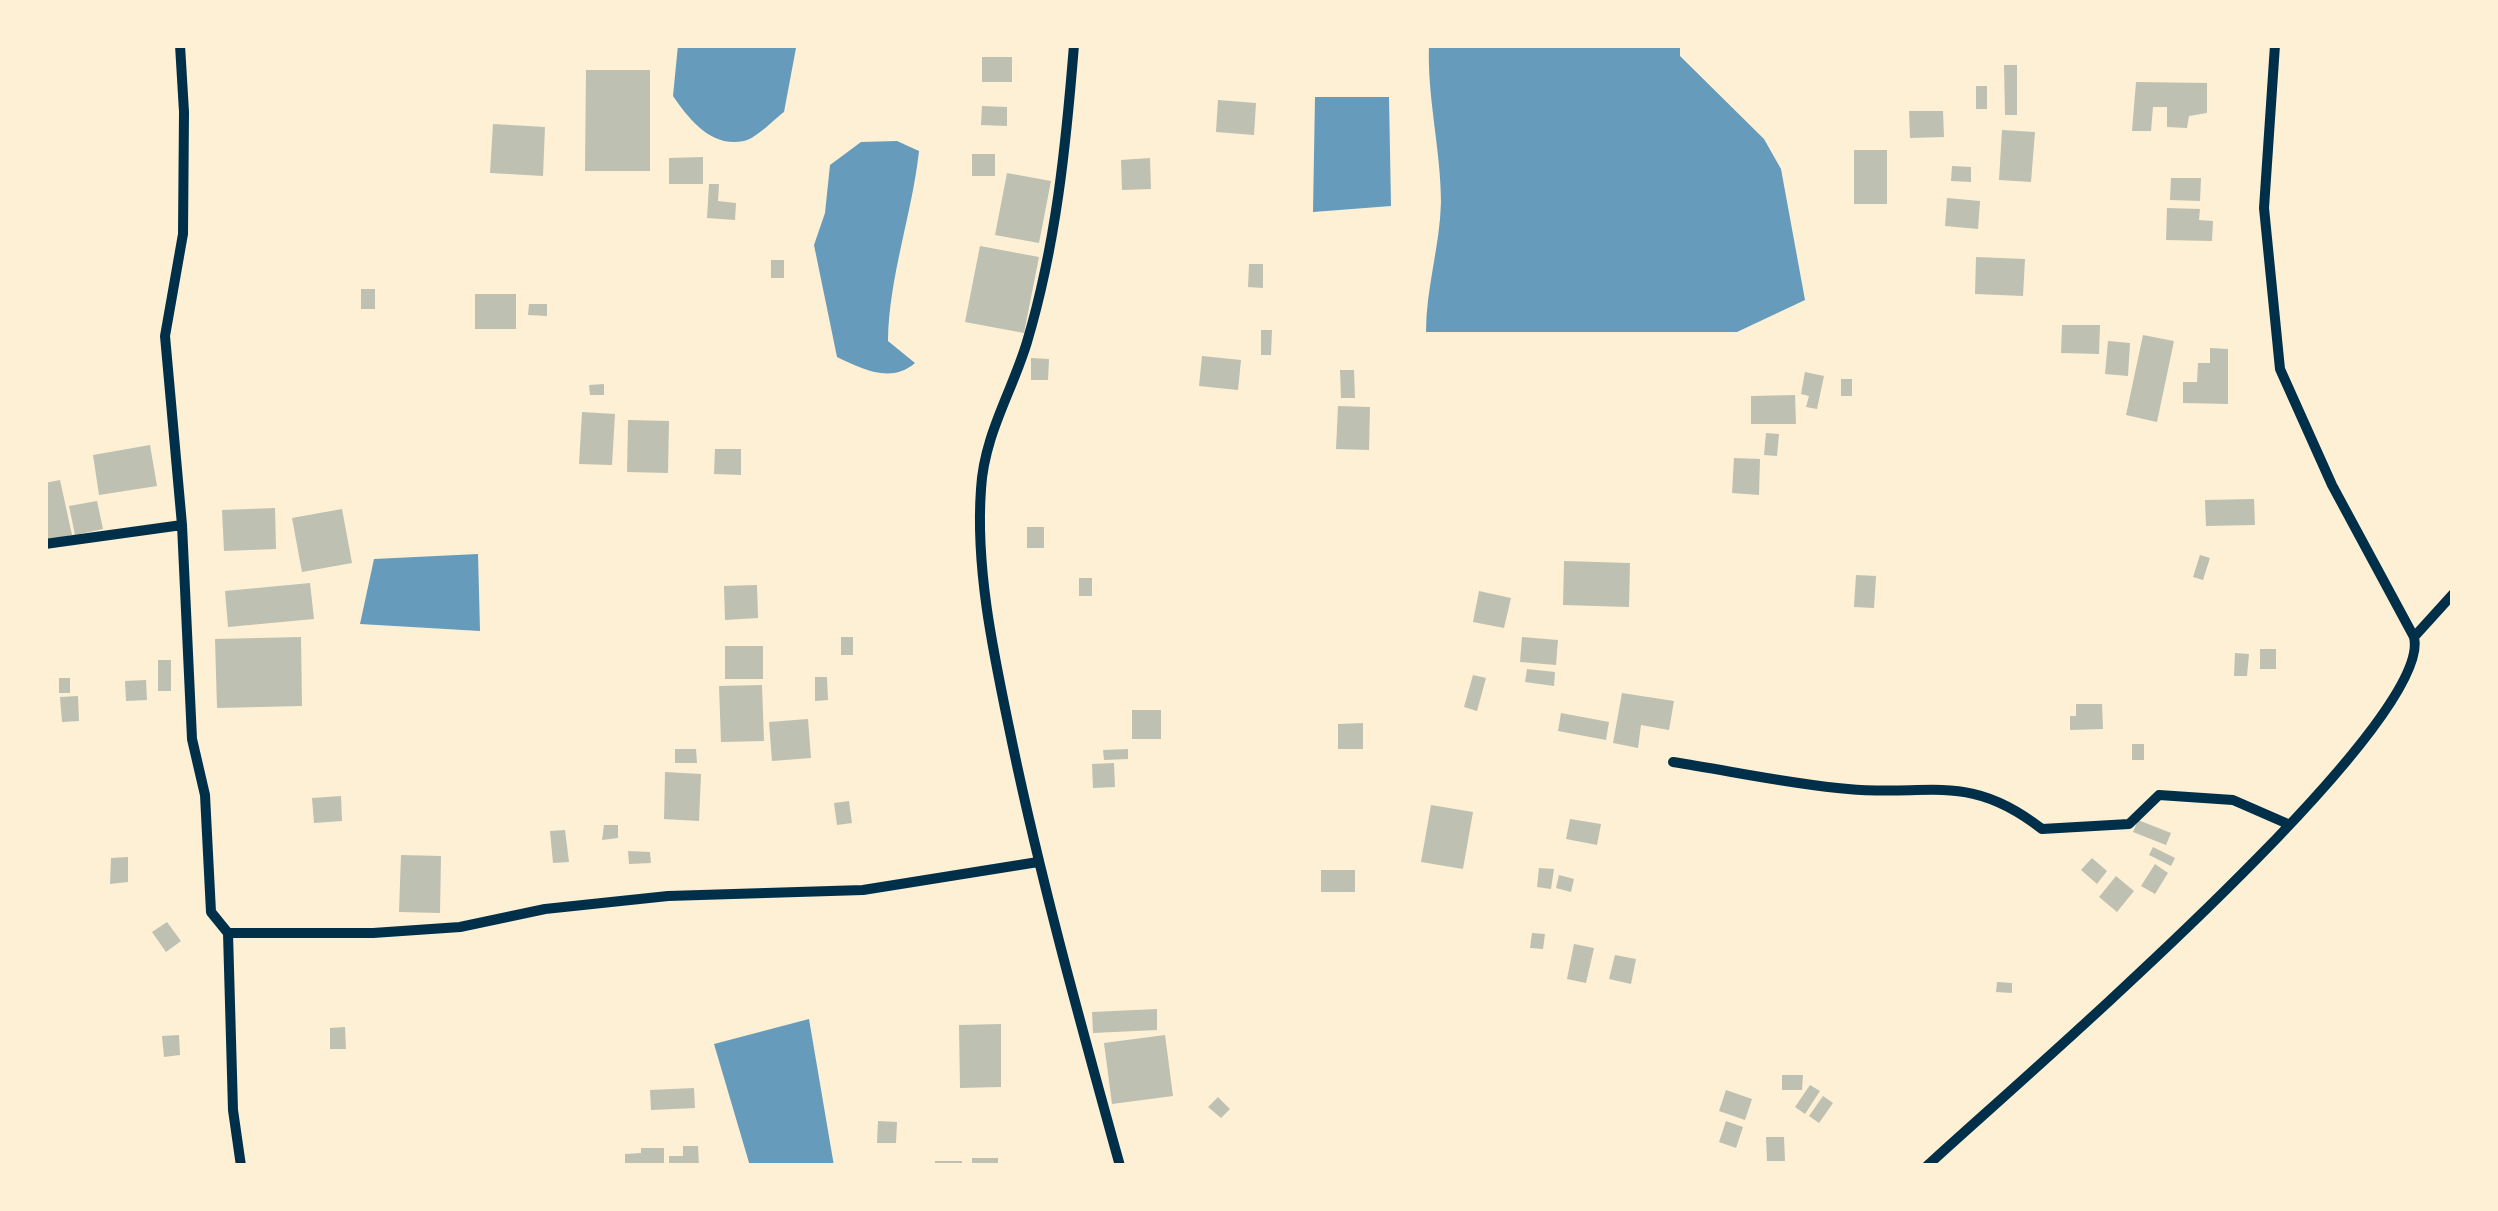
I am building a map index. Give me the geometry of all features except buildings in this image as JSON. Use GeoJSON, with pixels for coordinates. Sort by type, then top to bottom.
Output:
{"type":"FeatureCollection","features":[{"type":"Feature","properties":{"kind":"street"},"geometry":{"type":"LineString","coordinates":[[180,45],[183,234],[165,336],[182,524],[192,739],[205,795],[212,912],[228,933],[233,1110],[241,1166]]}},
{"type":"Feature","properties":{"kind":"street"},"geometry":{"type":"LineString","coordinates":[[1074,45],[1066,154],[1043,280],[1026,346],[992,428],[980,490],[980,548],[999,681],[1038,862],[1120,1166]]}},
{"type":"Feature","properties":{"kind":"street"},"geometry":{"type":"LineString","coordinates":[[1927,1166],[2211,905],[2359,750],[2410,670],[2414,638],[2323,468],[2280,369],[2264,208],[2275,45]]}},
{"type":"Feature","properties":{"kind":"street"},"geometry":{"type":"LineString","coordinates":[[45,544],[182,524]]}},
{"type":"Feature","properties":{"kind":"street"},"geometry":{"type":"LineString","coordinates":[[2414,638],[2453,594]]}},
{"type":"Feature","properties":{"kind":"street"},"geometry":{"type":"LineString","coordinates":[[1673,762],[1850,790],[1954,788],[2013,806],[2042,829],[2129,824],[2159,795],[2234,800],[2288,824]]}},
{"type":"Feature","properties":{"kind":"street"},"geometry":{"type":"LineString","coordinates":[[228,933],[460,928],[566,907],[668,896],[863,890],[1038,862]]}},
{"type":"Feature","properties":{"kind":"water"},"geometry":{"type":"Polygon","coordinates":[[[678,45],[796,48],[784,112],[744,141],[711,136],[673,96],[678,45]]]}},
{"type":"Feature","properties":{"kind":"water"},"geometry":{"type":"Polygon","coordinates":[[[1429,45],[1680,45],[1680,56],[1764,139],[1781,169],[1805,300],[1737,332],[1426,332],[1441,202],[1429,45]]]}},
{"type":"Feature","properties":{"kind":"water"},"geometry":{"type":"Polygon","coordinates":[[[1315,97],[1389,97],[1391,206],[1313,212],[1315,97]]]}},
{"type":"Feature","properties":{"kind":"water"},"geometry":{"type":"Polygon","coordinates":[[[897,141],[919,151],[892,293],[888,341],[915,363],[886,373],[837,357],[814,245],[825,213],[830,165],[861,142],[897,141]]]}},
{"type":"Feature","properties":{"kind":"water"},"geometry":{"type":"Polygon","coordinates":[[[478,554],[480,631],[360,624],[374,559],[478,554]]]}},
{"type":"Feature","properties":{"kind":"water"},"geometry":{"type":"Polygon","coordinates":[[[809,1019],[834,1166],[750,1166],[714,1044],[809,1019]]]}}]}
